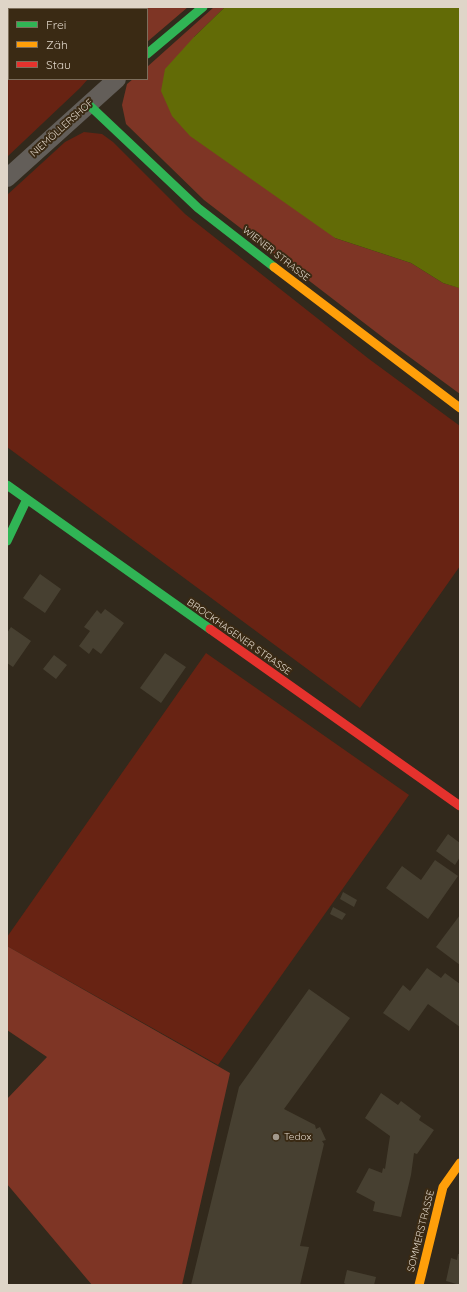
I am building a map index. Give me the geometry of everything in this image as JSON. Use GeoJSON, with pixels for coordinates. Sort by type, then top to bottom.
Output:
{"type":"FeatureCollection","features":[{"type":"Feature","properties":{"kind":"street"},"geometry":{"type":"LineString","coordinates":[[148,53],[203,7]]}},
{"type":"Feature","properties":{"kind":"street","name":"NIEMÖLLERSHOF"},"geometry":{"type":"LineString","coordinates":[[7,178],[116,80]]}},
{"type":"Feature","properties":{"kind":"street","name":"WIENER STRASSE"},"geometry":{"type":"LineString","coordinates":[[89,104],[198,208],[460,408]]}},
{"type":"Feature","properties":{"kind":"street","name":"BROCKHAGENER STRASSE"},"geometry":{"type":"LineString","coordinates":[[7,484],[460,806]]}},
{"type":"Feature","properties":{"kind":"street"},"geometry":{"type":"LineString","coordinates":[[7,541],[27,499]]}},
{"type":"Feature","properties":{"kind":"street","name":"SOMMERSTRASSE"},"geometry":{"type":"LineString","coordinates":[[419,1285],[443,1188],[460,1163]]}},
{"type":"Feature","properties":{"kind":"shaded area"},"geometry":{"type":"Polygon","coordinates":[[[7,7],[67,7],[8,8],[8,80],[87,80],[7,157],[7,7]]]}},
{"type":"Feature","properties":{"kind":"shaded area"},"geometry":{"type":"Polygon","coordinates":[[[188,7],[148,41],[148,8],[68,8],[188,7]]]}},
{"type":"Feature","properties":{"kind":"shaded area"},"geometry":{"type":"Polygon","coordinates":[[[214,7],[225,7],[194,37],[335,238],[411,263],[443,283],[460,288],[460,394],[385,339],[204,200],[126,124],[122,105],[127,84],[132,80],[148,80],[148,66],[214,7]]]}},
{"type":"Feature","properties":{"kind":"shaded area"},"geometry":{"type":"Polygon","coordinates":[[[225,7],[460,7],[460,288],[443,283],[411,263],[335,238],[190,136],[172,116],[161,91],[165,69],[194,37],[225,7]]]}},
{"type":"Feature","properties":{"kind":"shaded area"},"geometry":{"type":"Polygon","coordinates":[[[84,132],[102,134],[113,142],[185,214],[369,359],[460,426],[460,566],[360,708],[7,447],[7,195],[65,142],[84,132]]]}},
{"type":"Feature","properties":{"kind":"shaded area"},"geometry":{"type":"Polygon","coordinates":[[[206,653],[409,795],[218,1065],[7,946],[7,937],[206,653]]]}},
{"type":"Feature","properties":{"kind":"shaded area"},"geometry":{"type":"Polygon","coordinates":[[[7,946],[230,1073],[182,1285],[92,1285],[7,1184],[7,1099],[47,1057],[7,1030],[7,946]]]}},
{"type":"Feature","properties":{"kind":"building"},"geometry":{"type":"Polygon","coordinates":[[[40,574],[61,589],[45,613],[23,598],[40,574]]]}},
{"type":"Feature","properties":{"kind":"building"},"geometry":{"type":"Polygon","coordinates":[[[105,609],[124,623],[101,654],[93,648],[89,654],[79,646],[90,631],[84,627],[97,610],[101,614],[105,609]]]}},
{"type":"Feature","properties":{"kind":"building"},"geometry":{"type":"Polygon","coordinates":[[[11,627],[31,641],[13,667],[7,663],[7,633],[11,627]]]}},
{"type":"Feature","properties":{"kind":"building"},"geometry":{"type":"Polygon","coordinates":[[[165,653],[186,667],[161,703],[140,688],[165,653]]]}},
{"type":"Feature","properties":{"kind":"building"},"geometry":{"type":"Polygon","coordinates":[[[54,655],[67,665],[56,679],[43,669],[54,655]]]}},
{"type":"Feature","properties":{"kind":"building"},"geometry":{"type":"Polygon","coordinates":[[[448,834],[460,843],[460,857],[455,865],[436,851],[448,834]]]}},
{"type":"Feature","properties":{"kind":"building"},"geometry":{"type":"Polygon","coordinates":[[[435,860],[458,876],[428,919],[386,888],[402,866],[421,880],[435,860]]]}},
{"type":"Feature","properties":{"kind":"building"},"geometry":{"type":"Polygon","coordinates":[[[343,892],[357,900],[354,907],[340,899],[343,892]]]}},
{"type":"Feature","properties":{"kind":"building"},"geometry":{"type":"Polygon","coordinates":[[[333,907],[346,914],[342,920],[330,914],[333,907]]]}},
{"type":"Feature","properties":{"kind":"building"},"geometry":{"type":"Polygon","coordinates":[[[460,915],[460,965],[436,947],[460,915]]]}},
{"type":"Feature","properties":{"kind":"building"},"geometry":{"type":"Polygon","coordinates":[[[427,968],[441,978],[445,973],[460,984],[460,1027],[428,1004],[409,1031],[383,1013],[403,985],[410,991],[427,968]]]}},
{"type":"Feature","properties":{"kind":"building","name":"Tedox"},"geometry":{"type":"Polygon","coordinates":[[[309,989],[350,1018],[284,1109],[315,1125],[316,1129],[320,1127],[326,1140],[322,1141],[324,1144],[300,1246],[309,1247],[300,1285],[191,1285],[239,1087],[309,989]]]}},
{"type":"Feature","properties":{"kind":"building"},"geometry":{"type":"Polygon","coordinates":[[[381,1093],[398,1105],[401,1101],[421,1116],[419,1120],[434,1130],[417,1154],[414,1153],[411,1175],[401,1217],[373,1211],[375,1202],[356,1192],[369,1168],[382,1173],[383,1168],[385,1169],[390,1136],[365,1118],[381,1093]]]}},
{"type":"Feature","properties":{"kind":"building"},"geometry":{"type":"Polygon","coordinates":[[[458,1254],[460,1254],[460,1285],[446,1281],[451,1258],[457,1260],[458,1254]]]}},
{"type":"Feature","properties":{"kind":"building"},"geometry":{"type":"Polygon","coordinates":[[[347,1270],[376,1277],[374,1285],[347,1285],[344,1283],[347,1270]]]}},
{"type":"Feature","properties":{"kind":"traffic: fast"},"geometry":{"type":"LineString","coordinates":[[148,53],[203,7]]}},
{"type":"Feature","properties":{"kind":"traffic: fast"},"geometry":{"type":"LineString","coordinates":[[89,105],[198,208],[274,267]]}},
{"type":"Feature","properties":{"kind":"traffic: fast"},"geometry":{"type":"LineString","coordinates":[[7,485],[210,629]]}},
{"type":"Feature","properties":{"kind":"traffic: fast"},"geometry":{"type":"LineString","coordinates":[[7,541],[27,499]]}},
{"type":"Feature","properties":{"kind":"traffic: slow"},"geometry":{"type":"LineString","coordinates":[[274,267],[460,408]]}},
{"type":"Feature","properties":{"kind":"traffic: slow"},"geometry":{"type":"LineString","coordinates":[[419,1285],[443,1187],[460,1163]]}},
{"type":"Feature","properties":{"kind":"traffic: jam"},"geometry":{"type":"LineString","coordinates":[[210,629],[460,806]]}},
{"type":"Feature","properties":{"kind":"place","name":"Tedox"},"geometry":{"type":"Point","coordinates":[276,1137]}}]}
